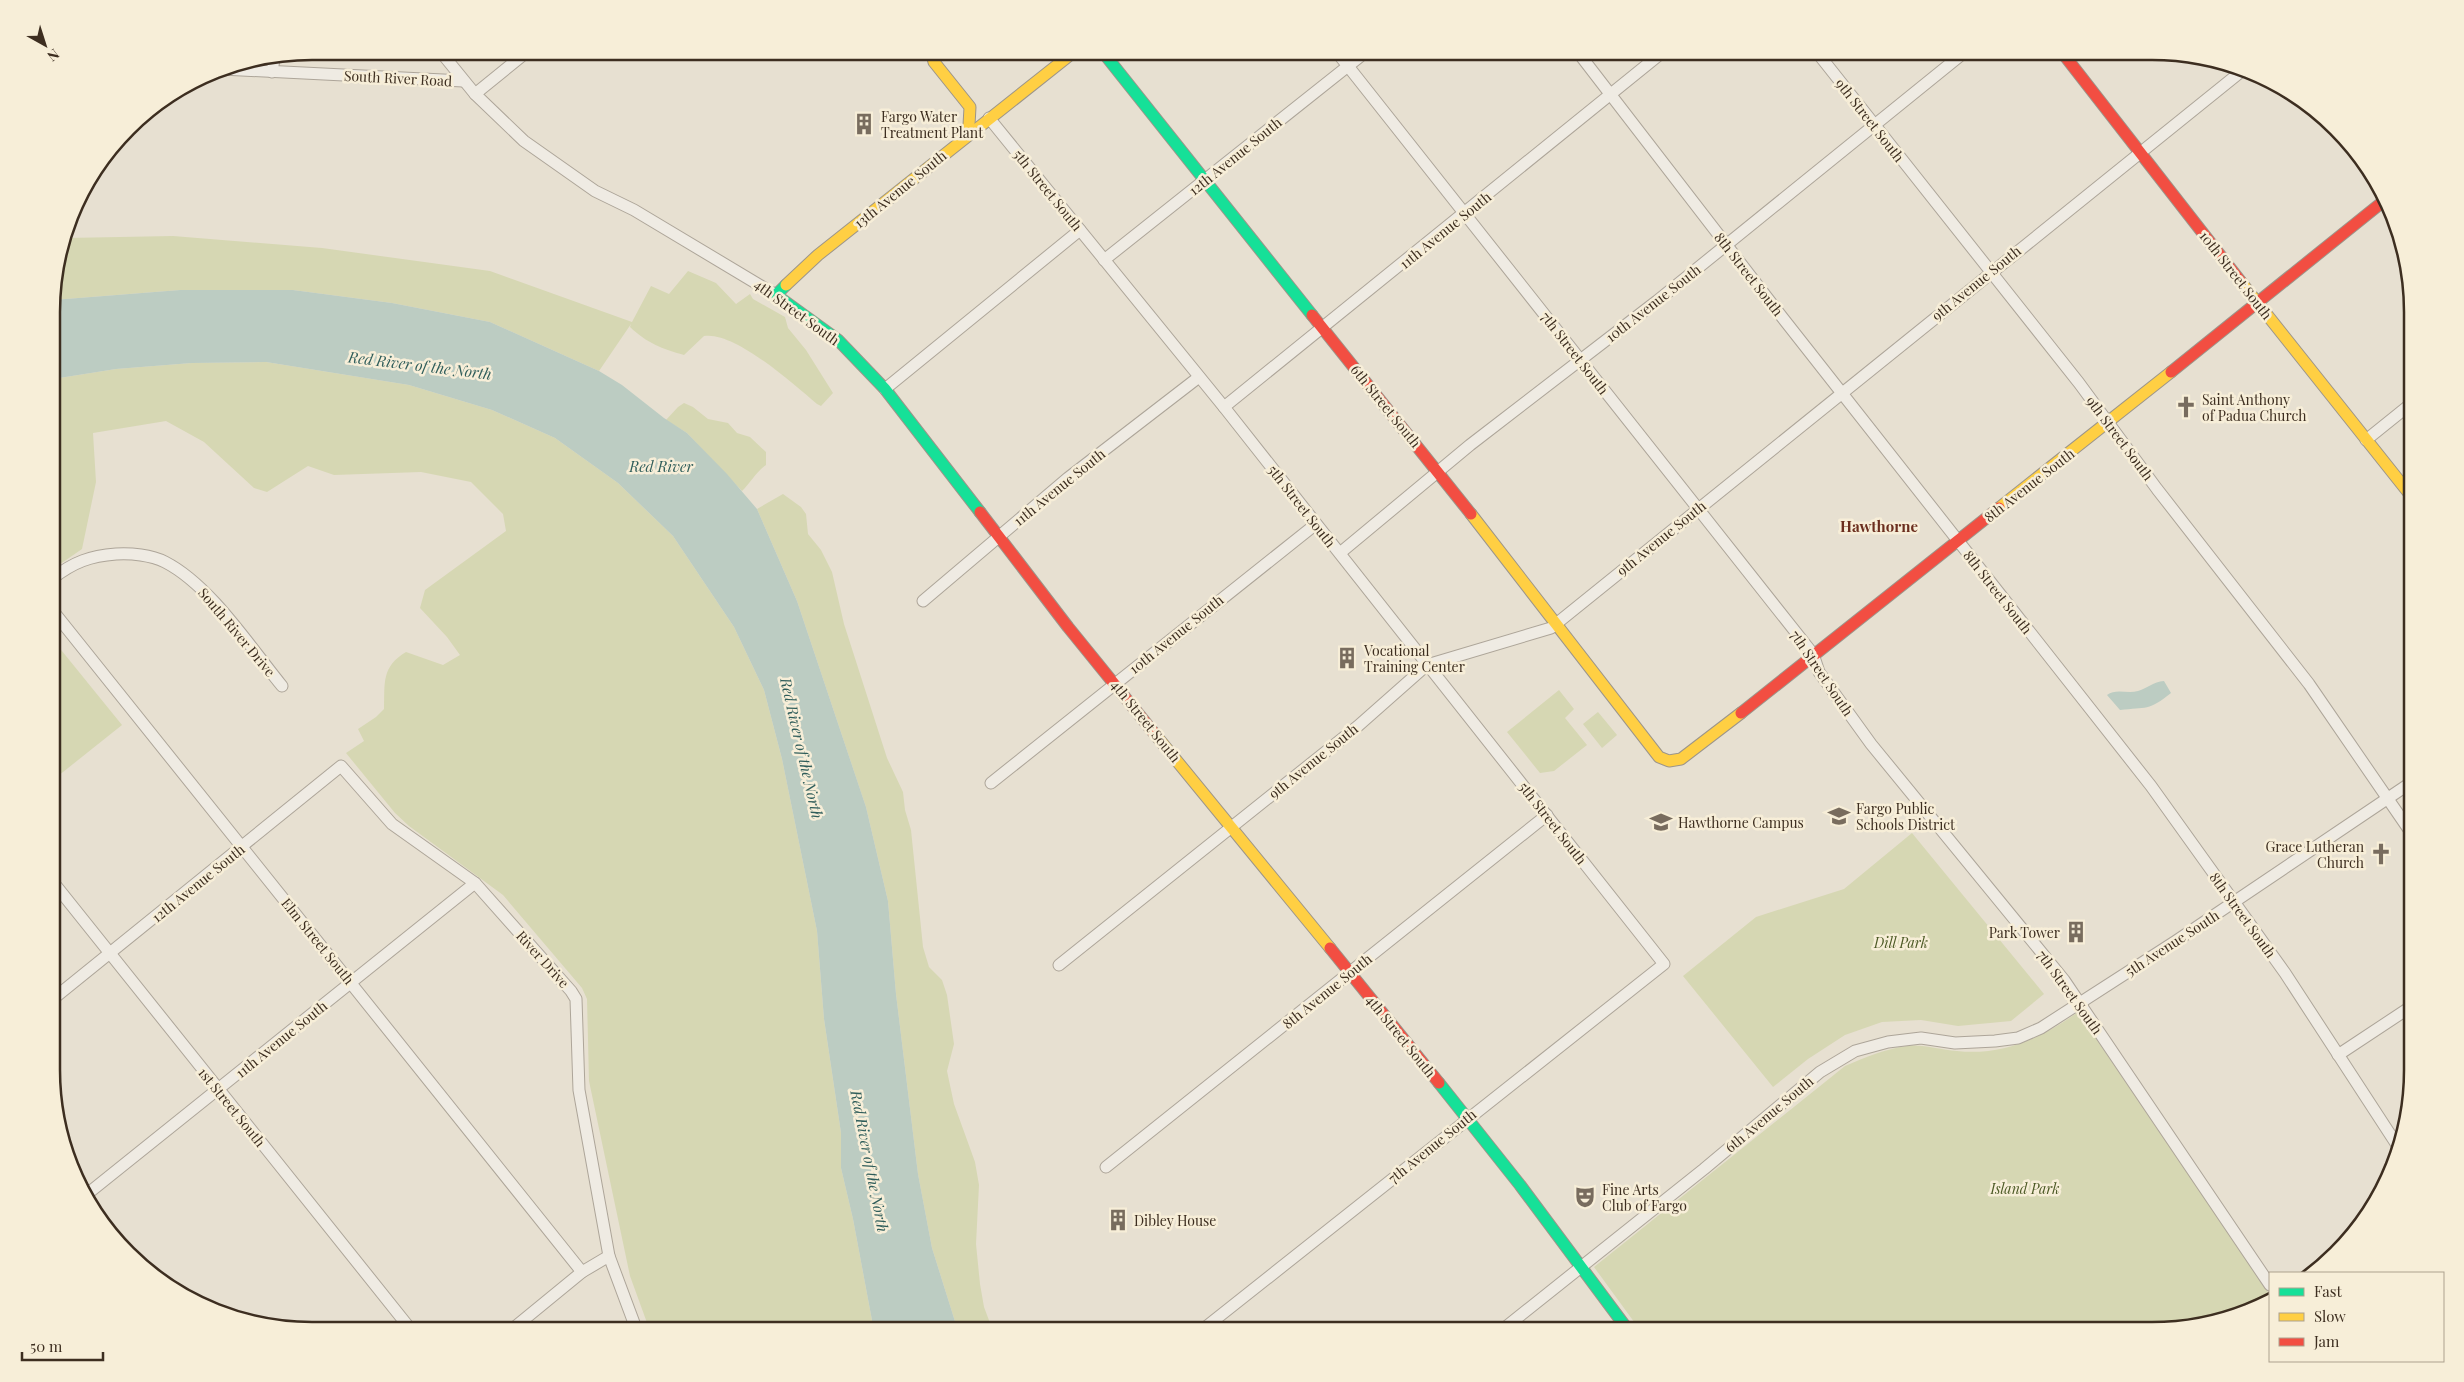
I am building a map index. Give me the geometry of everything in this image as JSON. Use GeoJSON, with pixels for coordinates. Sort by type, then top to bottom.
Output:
{"type":"FeatureCollection","features":[{"type":"Feature","properties":{"kind":"street"},"geometry":{"type":"LineString","coordinates":[[447,60],[463,81]]}},
{"type":"Feature","properties":{"kind":"street"},"geometry":{"type":"LineString","coordinates":[[475,94],[517,60]]}},
{"type":"Feature","properties":{"kind":"street"},"geometry":{"type":"LineString","coordinates":[[933,60],[970,107],[969,125],[960,142]]}},
{"type":"Feature","properties":{"kind":"street","name":"5th Street South"},"geometry":{"type":"LineString","coordinates":[[942,60],[1224,407],[1664,964]]}},
{"type":"Feature","properties":{"kind":"street","name":"13th Avenue South"},"geometry":{"type":"LineString","coordinates":[[776,294],[818,255],[1064,60]]}},
{"type":"Feature","properties":{"kind":"street","name":"6th Street South"},"geometry":{"type":"LineString","coordinates":[[1109,60],[1438,471],[1555,625],[1659,757],[1669,761]]}},
{"type":"Feature","properties":{"kind":"street","name":"7th Street South"},"geometry":{"type":"LineString","coordinates":[[1343,60],[1813,654],[1819,672],[1871,744],[2064,980],[2269,1284]]}},
{"type":"Feature","properties":{"kind":"street","name":"12th Avenue South"},"geometry":{"type":"LineString","coordinates":[[1104,260],[1356,60]]}},
{"type":"Feature","properties":{"kind":"street","name":"8th Street South"},"geometry":{"type":"LineString","coordinates":[[1584,60],[1841,392],[2151,786],[2285,973],[2394,1140]]}},
{"type":"Feature","properties":{"kind":"street","name":"11th Avenue South"},"geometry":{"type":"LineString","coordinates":[[1224,407],[1653,60]]}},
{"type":"Feature","properties":{"kind":"street","name":"9th Street South"},"geometry":{"type":"LineString","coordinates":[[1823,60],[2108,422],[2309,684],[2404,822]]}},
{"type":"Feature","properties":{"kind":"street","name":"10th Avenue South"},"geometry":{"type":"LineString","coordinates":[[1340,553],[1438,471],[1727,245],[1955,60]]}},
{"type":"Feature","properties":{"kind":"street","name":"10th Street South"},"geometry":{"type":"LineString","coordinates":[[2068,60],[2257,303],[2404,487]]}},
{"type":"Feature","properties":{"kind":"street"},"geometry":{"type":"LineString","coordinates":[[272,72],[273,63]]}},
{"type":"Feature","properties":{"kind":"street","name":"South River Road"},"geometry":{"type":"LineString","coordinates":[[242,70],[463,81],[524,141],[595,190]]}},
{"type":"Feature","properties":{"kind":"street","name":"9th Avenue South"},"geometry":{"type":"LineString","coordinates":[[1059,965],[1118,920],[1358,726],[1427,665],[1555,625],[1841,392],[2237,75]]}},
{"type":"Feature","properties":{"kind":"street","name":"4th Street South"},"geometry":{"type":"LineString","coordinates":[[595,190],[634,210],[776,294],[838,340],[885,389],[998,537],[1114,683],[1232,826],[1466,1118],[1622,1322]]}},
{"type":"Feature","properties":{"kind":"street","name":"8th Avenue South"},"geometry":{"type":"LineString","coordinates":[[1669,761],[1681,759],[1719,731],[1813,654],[2108,422],[2380,204]]}},
{"type":"Feature","properties":{"kind":"street"},"geometry":{"type":"LineString","coordinates":[[885,389],[1080,230]]}},
{"type":"Feature","properties":{"kind":"street","name":"11th Avenue South"},"geometry":{"type":"LineString","coordinates":[[923,601],[1068,478],[1199,376]]}},
{"type":"Feature","properties":{"kind":"street"},"geometry":{"type":"LineString","coordinates":[[2366,440],[2404,409]]}},
{"type":"Feature","properties":{"kind":"street","name":"10th Avenue South"},"geometry":{"type":"LineString","coordinates":[[991,782],[1316,524]]}},
{"type":"Feature","properties":{"kind":"street","name":"South River Drive"},"geometry":{"type":"LineString","coordinates":[[60,573],[71,565],[86,558],[123,554],[164,561],[188,576],[206,593],[282,686]]}},
{"type":"Feature","properties":{"kind":"street","name":"Elm Street South"},"geometry":{"type":"LineString","coordinates":[[60,620],[582,1272]]}},
{"type":"Feature","properties":{"kind":"street","name":"12th Avenue South"},"geometry":{"type":"LineString","coordinates":[[60,994],[341,766]]}},
{"type":"Feature","properties":{"kind":"street","name":"River Drive"},"geometry":{"type":"LineString","coordinates":[[341,766],[392,824],[475,884],[571,991],[576,1000],[580,1090],[609,1256]]}},
{"type":"Feature","properties":{"kind":"street","name":"5th Avenue South"},"geometry":{"type":"LineString","coordinates":[[2080,1003],[2404,788]]}},
{"type":"Feature","properties":{"kind":"street","name":"8th Avenue South"},"geometry":{"type":"LineString","coordinates":[[1106,1167],[1548,815]]}},
{"type":"Feature","properties":{"kind":"street","name":"11th Avenue South"},"geometry":{"type":"LineString","coordinates":[[91,1191],[475,884]]}},
{"type":"Feature","properties":{"kind":"street","name":"1st Street South"},"geometry":{"type":"LineString","coordinates":[[60,890],[405,1322]]}},
{"type":"Feature","properties":{"kind":"street","name":"7th Avenue South"},"geometry":{"type":"LineString","coordinates":[[1212,1322],[1466,1118],[1664,964]]}},
{"type":"Feature","properties":{"kind":"street","name":"6th Avenue South"},"geometry":{"type":"LineString","coordinates":[[1512,1322],[1704,1169],[1820,1072],[1855,1051],[1888,1042],[1921,1038],[1955,1044],[2018,1038],[2041,1028],[2080,1003]]}},
{"type":"Feature","properties":{"kind":"street"},"geometry":{"type":"LineString","coordinates":[[2338,1055],[2404,1011]]}},
{"type":"Feature","properties":{"kind":"street"},"geometry":{"type":"LineString","coordinates":[[521,1322],[582,1272],[609,1256],[634,1322]]}},
{"type":"Feature","properties":{"kind":"green space"},"geometry":{"type":"Polygon","coordinates":[[[173,236],[322,248],[490,271],[632,322],[651,286],[669,294],[688,271],[716,283],[736,304],[750,294],[753,299],[785,317],[788,328],[806,350],[833,393],[821,406],[779,372],[747,350],[731,342],[717,337],[704,336],[684,355],[662,348],[649,341],[636,333],[630,327],[631,324],[599,371],[490,322],[392,303],[293,290],[180,290],[61,299],[62,279],[71,238],[173,236]]]}},
{"type":"Feature","properties":{"kind":"green space"},"geometry":{"type":"Polygon","coordinates":[[[266,362],[409,385],[492,410],[555,438],[618,483],[673,536],[734,627],[764,690],[782,759],[817,931],[824,1019],[841,1133],[841,1168],[853,1219],[872,1322],[647,1322],[630,1276],[589,1081],[587,999],[582,988],[503,895],[409,826],[395,813],[346,753],[364,741],[358,729],[384,709],[386,676],[392,664],[398,658],[406,652],[443,665],[460,655],[447,637],[420,608],[425,590],[506,531],[503,514],[471,482],[421,472],[334,475],[308,466],[267,492],[254,488],[204,442],[166,421],[93,433],[96,482],[82,549],[60,564],[60,378],[116,369],[192,363],[266,362]]]}},
{"type":"Feature","properties":{"kind":"green space"},"geometry":{"type":"Polygon","coordinates":[[[684,403],[693,407],[708,419],[728,423],[737,433],[750,437],[766,452],[766,465],[742,491],[687,433],[666,420],[684,403]]]}},
{"type":"Feature","properties":{"kind":"green space"},"geometry":{"type":"Polygon","coordinates":[[[783,494],[801,507],[806,514],[808,534],[821,550],[832,572],[844,624],[887,758],[903,792],[905,810],[911,830],[923,947],[929,967],[942,980],[947,995],[954,1044],[947,1071],[954,1104],[975,1162],[979,1185],[976,1244],[984,1307],[990,1322],[955,1322],[932,1248],[918,1174],[896,994],[888,901],[866,807],[797,601],[757,509],[783,494]]]}},
{"type":"Feature","properties":{"kind":"green space"},"geometry":{"type":"Polygon","coordinates":[[[60,649],[122,725],[60,774],[60,649]]]}},
{"type":"Feature","properties":{"kind":"green space"},"geometry":{"type":"Polygon","coordinates":[[[1559,690],[1574,709],[1565,718],[1587,745],[1554,771],[1540,773],[1507,732],[1559,690]]]}},
{"type":"Feature","properties":{"kind":"green space"},"geometry":{"type":"Polygon","coordinates":[[[1598,712],[1617,735],[1602,748],[1583,724],[1598,712]]]}},
{"type":"Feature","properties":{"kind":"green space","name":"Dill Park"},"geometry":{"type":"Polygon","coordinates":[[[1912,833],[2044,994],[2011,1021],[1958,1026],[1921,1020],[1882,1022],[1845,1035],[1808,1059],[1773,1087],[1683,976],[1756,917],[1844,889],[1912,833]]]}},
{"type":"Feature","properties":{"kind":"green space","name":"Island Park"},"geometry":{"type":"Polygon","coordinates":[[[2078,1012],[2269,1293],[2233,1309],[2201,1317],[2152,1322],[1634,1322],[1594,1267],[1845,1066],[1883,1051],[1907,1046],[1974,1052],[2006,1048],[2036,1037],[2078,1012]]]}},
{"type":"Feature","properties":{"kind":"water","name":"Red River"},"geometry":{"type":"Polygon","coordinates":[[[180,290],[293,290],[392,303],[490,322],[599,371],[622,385],[664,418],[687,433],[727,474],[757,509],[797,601],[866,807],[888,901],[896,994],[918,1174],[932,1248],[955,1322],[872,1322],[853,1219],[841,1168],[841,1133],[824,1019],[817,931],[782,759],[764,690],[734,627],[673,536],[618,483],[555,438],[492,410],[409,385],[266,362],[192,363],[116,369],[60,378],[61,299],[180,290]]]}},
{"type":"Feature","properties":{"kind":"water"},"geometry":{"type":"Polygon","coordinates":[[[2164,681],[2171,693],[2157,703],[2147,707],[2120,710],[2107,695],[2118,691],[2138,691],[2164,681]]]}},
{"type":"Feature","properties":{"kind":"traffic: fast"},"geometry":{"type":"LineString","coordinates":[[1109,60],[1312,315]]}},
{"type":"Feature","properties":{"kind":"traffic: fast"},"geometry":{"type":"LineString","coordinates":[[786,285],[776,295],[838,340],[885,389],[980,512]]}},
{"type":"Feature","properties":{"kind":"traffic: fast"},"geometry":{"type":"LineString","coordinates":[[1439,1083],[1520,1185],[1622,1322]]}},
{"type":"Feature","properties":{"kind":"traffic: slow"},"geometry":{"type":"LineString","coordinates":[[933,60],[970,107],[969,125],[962,137]]}},
{"type":"Feature","properties":{"kind":"traffic: slow"},"geometry":{"type":"LineString","coordinates":[[786,285],[818,255],[1064,60]]}},
{"type":"Feature","properties":{"kind":"traffic: slow"},"geometry":{"type":"LineString","coordinates":[[2241,282],[2404,487]]}},
{"type":"Feature","properties":{"kind":"traffic: slow"},"geometry":{"type":"LineString","coordinates":[[1999,508],[2171,372]]}},
{"type":"Feature","properties":{"kind":"traffic: slow"},"geometry":{"type":"LineString","coordinates":[[1471,514],[1659,757],[1669,761],[1681,759],[1741,713]]}},
{"type":"Feature","properties":{"kind":"traffic: slow"},"geometry":{"type":"LineString","coordinates":[[1154,733],[1330,948]]}},
{"type":"Feature","properties":{"kind":"traffic: jam"},"geometry":{"type":"LineString","coordinates":[[2068,60],[2241,282]]}},
{"type":"Feature","properties":{"kind":"traffic: jam"},"geometry":{"type":"LineString","coordinates":[[2171,372],[2380,204]]}},
{"type":"Feature","properties":{"kind":"traffic: jam"},"geometry":{"type":"LineString","coordinates":[[1312,315],[1471,514]]}},
{"type":"Feature","properties":{"kind":"traffic: jam"},"geometry":{"type":"LineString","coordinates":[[1741,713],[1999,508]]}},
{"type":"Feature","properties":{"kind":"traffic: jam"},"geometry":{"type":"LineString","coordinates":[[980,512],[1068,627],[1154,733]]}},
{"type":"Feature","properties":{"kind":"traffic: jam"},"geometry":{"type":"LineString","coordinates":[[1330,948],[1439,1083]]}},
{"type":"Feature","properties":{"kind":"place","name":"Fargo Water Treatment Plant"},"geometry":{"type":"Point","coordinates":[864,124]}},
{"type":"Feature","properties":{"kind":"place","name":"Saint Anthony of Padua Church"},"geometry":{"type":"Point","coordinates":[2186,407]}},
{"type":"Feature","properties":{"kind":"place","name":"Vocational Training Center"},"geometry":{"type":"Point","coordinates":[1347,658]}},
{"type":"Feature","properties":{"kind":"place","name":"Fargo Public Schools District"},"geometry":{"type":"Point","coordinates":[1839,816]}},
{"type":"Feature","properties":{"kind":"place","name":"Hawthorne Campus"},"geometry":{"type":"Point","coordinates":[1661,822]}},
{"type":"Feature","properties":{"kind":"place","name":"Grace Lutheran Church"},"geometry":{"type":"Point","coordinates":[2381,854]}},
{"type":"Feature","properties":{"kind":"place","name":"Park Tower"},"geometry":{"type":"Point","coordinates":[2076,932]}},
{"type":"Feature","properties":{"kind":"place","name":"Fine Arts Club of Fargo"},"geometry":{"type":"Point","coordinates":[1585,1197]}},
{"type":"Feature","properties":{"kind":"place","name":"Dibley House"},"geometry":{"type":"Point","coordinates":[1118,1220]}},
{"type":"Feature","properties":{"kind":"district","name":"Hawthorne"},"geometry":{"type":"Point","coordinates":[1879,526]}},
{"type":"Feature","properties":{"kind":"water label","name":"Red River of the North"},"geometry":{"type":"Point","coordinates":[420,365]}},
{"type":"Feature","properties":{"kind":"water label","name":"Red River of the North"},"geometry":{"type":"Point","coordinates":[802,748]}},
{"type":"Feature","properties":{"kind":"water label","name":"Red River of the North"},"geometry":{"type":"Point","coordinates":[870,1161]}}]}
